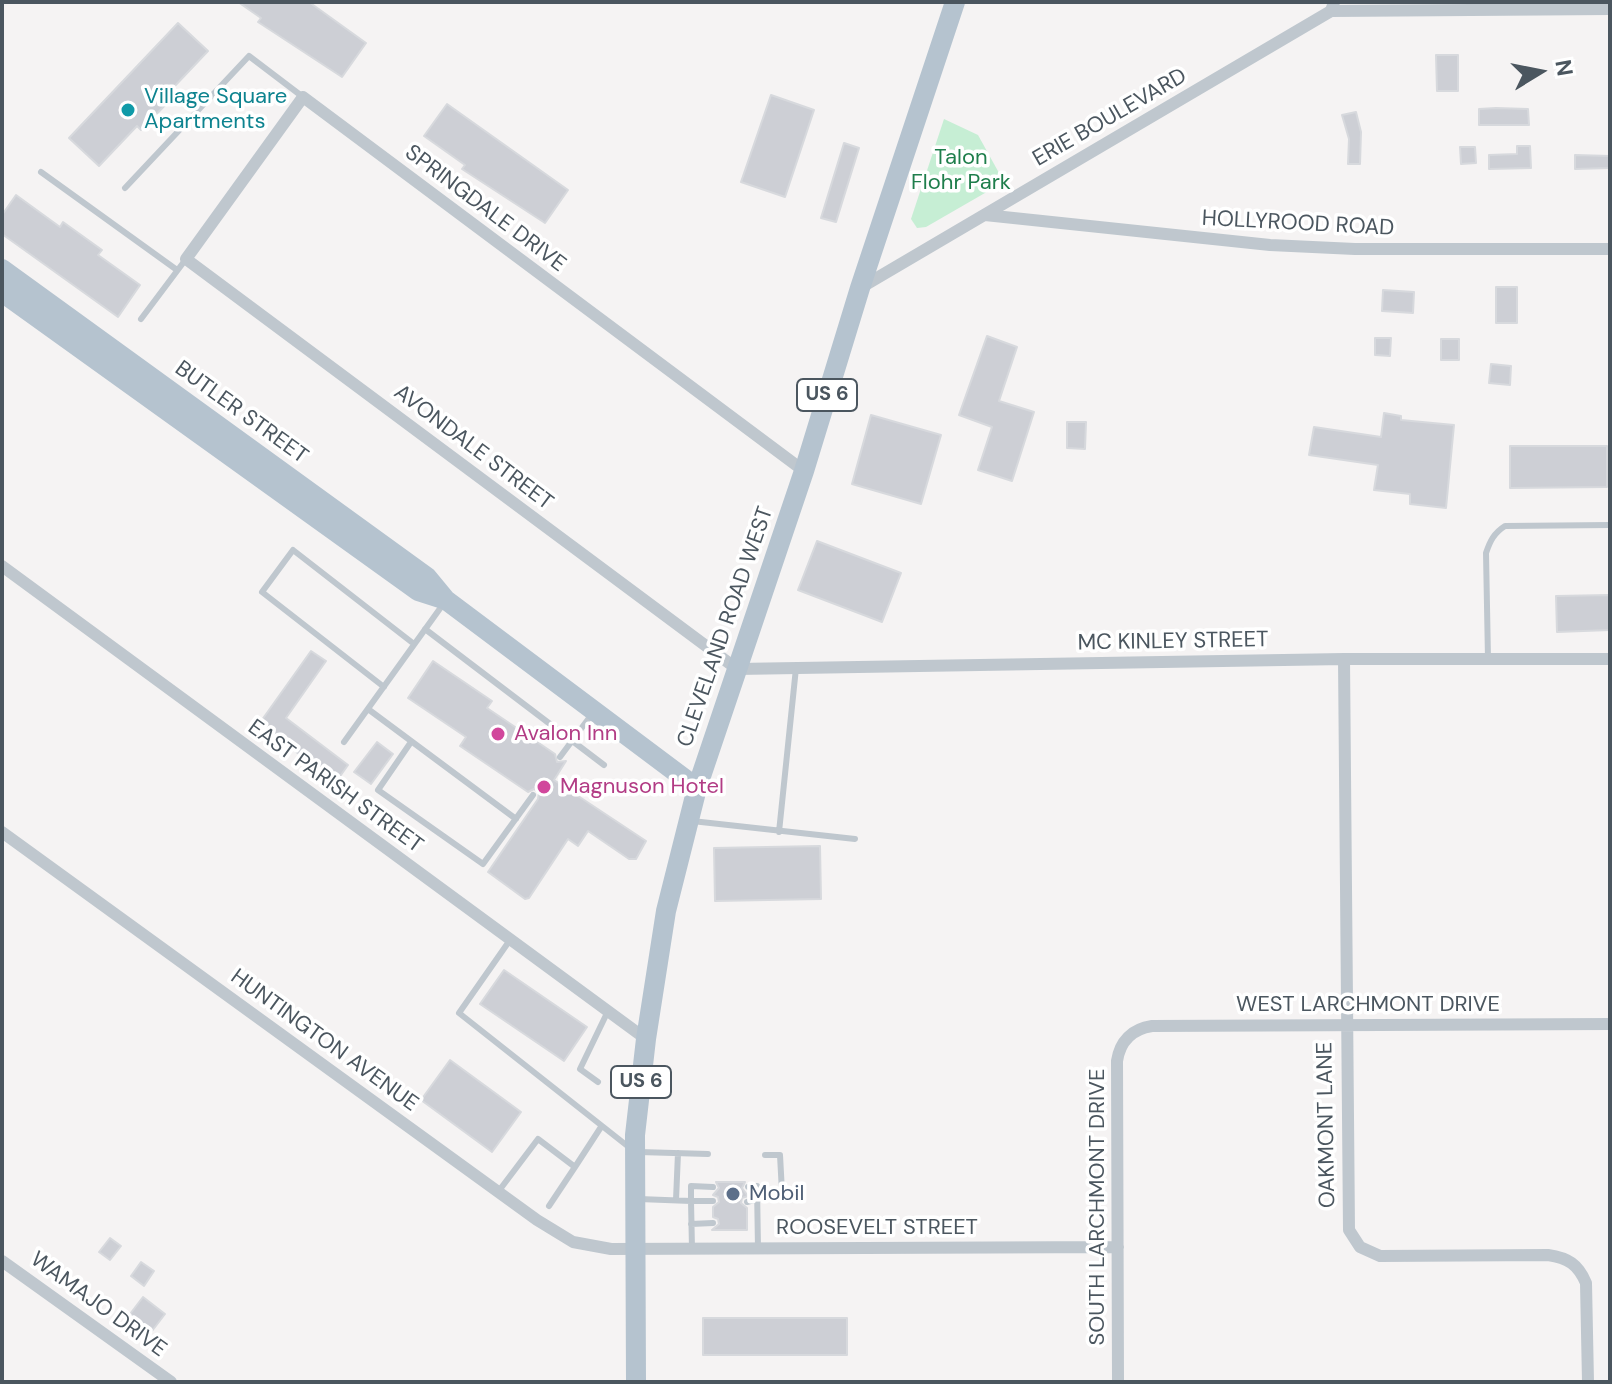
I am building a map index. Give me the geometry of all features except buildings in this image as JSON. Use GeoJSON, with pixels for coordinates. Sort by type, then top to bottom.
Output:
{"type":"FeatureCollection","features":[{"type":"Feature","properties":{"kind":"main road","name":"CLEVELAND ROAD WEST"},"geometry":{"type":"LineString","coordinates":[[636,1382],[635,1152],[646,1039],[666,911],[697,788],[804,471],[860,288],[955,2]]}},
{"type":"Feature","properties":{"kind":"main road","name":"BUTLER STREET"},"geometry":{"type":"LineString","coordinates":[[2,269],[427,577],[446,600],[697,788]]}},
{"type":"Feature","properties":{"kind":"main road","name":"BUTLER STREET"},"geometry":{"type":"LineString","coordinates":[[2,292],[418,591],[446,600]]}},
{"type":"Feature","properties":{"kind":"street","name":"ERIE BOULEVARD"},"geometry":{"type":"LineString","coordinates":[[860,288],[1332,7]]}},
{"type":"Feature","properties":{"kind":"street"},"geometry":{"type":"LineString","coordinates":[[1332,7],[1610,9]]}},
{"type":"Feature","properties":{"kind":"street"},"geometry":{"type":"LineString","coordinates":[[182,264],[303,97]]}},
{"type":"Feature","properties":{"kind":"street","name":"SPRINGDALE DRIVE"},"geometry":{"type":"LineString","coordinates":[[303,97],[804,471]]}},
{"type":"Feature","properties":{"kind":"street","name":"HOLLYROOD ROAD"},"geometry":{"type":"LineString","coordinates":[[985,215],[1190,238],[1298,246],[1355,249],[1610,249]]}},
{"type":"Feature","properties":{"kind":"street","name":"AVONDALE STREET"},"geometry":{"type":"LineString","coordinates":[[182,264],[737,669]]}},
{"type":"Feature","properties":{"kind":"street","name":"EAST PARISH STREET"},"geometry":{"type":"LineString","coordinates":[[2,566],[646,1039]]}},
{"type":"Feature","properties":{"kind":"street","name":"MC KINLEY STREET"},"geometry":{"type":"LineString","coordinates":[[737,669],[1344,659],[1610,659]]}},
{"type":"Feature","properties":{"kind":"street","name":"OAKMONT LANE"},"geometry":{"type":"LineString","coordinates":[[1344,659],[1349,1230],[1357,1244],[1372,1254],[1390,1257],[1548,1255],[1568,1260],[1580,1271],[1586,1283],[1588,1382]]}},
{"type":"Feature","properties":{"kind":"street","name":"HUNTINGTON AVENUE"},"geometry":{"type":"LineString","coordinates":[[2,832],[498,1192],[573,1242],[601,1249],[636,1249]]}},
{"type":"Feature","properties":{"kind":"street","name":"WEST LARCHMONT DRIVE"},"geometry":{"type":"LineString","coordinates":[[1129,1035],[1152,1026],[1610,1024]]}},
{"type":"Feature","properties":{"kind":"street","name":"SOUTH LARCHMONT DRIVE"},"geometry":{"type":"LineString","coordinates":[[1118,1382],[1117,1061],[1121,1046],[1129,1035]]}},
{"type":"Feature","properties":{"kind":"street","name":"ROOSEVELT STREET"},"geometry":{"type":"LineString","coordinates":[[636,1249],[1118,1247]]}},
{"type":"Feature","properties":{"kind":"street","name":"WAMAJO DRIVE"},"geometry":{"type":"LineString","coordinates":[[2,1261],[171,1382]]}},
{"type":"Feature","properties":{"kind":"lane"},"geometry":{"type":"LineString","coordinates":[[125,188],[249,56],[303,97]]}},
{"type":"Feature","properties":{"kind":"lane"},"geometry":{"type":"LineString","coordinates":[[41,172],[182,264],[141,319]]}},
{"type":"Feature","properties":{"kind":"lane"},"geometry":{"type":"LineString","coordinates":[[1488,659],[1486,553],[1490,540],[1498,530],[1505,526],[1610,525]]}},
{"type":"Feature","properties":{"kind":"lane"},"geometry":{"type":"LineString","coordinates":[[384,687],[262,592],[293,550],[414,644]]}},
{"type":"Feature","properties":{"kind":"lane"},"geometry":{"type":"LineString","coordinates":[[344,742],[446,600]]}},
{"type":"Feature","properties":{"kind":"lane"},"geometry":{"type":"LineString","coordinates":[[425,629],[604,765]]}},
{"type":"Feature","properties":{"kind":"lane"},"geometry":{"type":"LineString","coordinates":[[779,832],[796,668]]}},
{"type":"Feature","properties":{"kind":"lane"},"geometry":{"type":"LineString","coordinates":[[368,709],[516,819]]}},
{"type":"Feature","properties":{"kind":"lane"},"geometry":{"type":"LineString","coordinates":[[560,757],[594,711]]}},
{"type":"Feature","properties":{"kind":"lane"},"geometry":{"type":"LineString","coordinates":[[411,742],[378,790],[483,864],[533,795]]}},
{"type":"Feature","properties":{"kind":"lane"},"geometry":{"type":"LineString","coordinates":[[689,821],[855,839]]}},
{"type":"Feature","properties":{"kind":"lane"},"geometry":{"type":"LineString","coordinates":[[510,940],[459,1013],[635,1152],[708,1154]]}},
{"type":"Feature","properties":{"kind":"lane"},"geometry":{"type":"LineString","coordinates":[[598,1082],[580,1069],[608,1011]]}},
{"type":"Feature","properties":{"kind":"lane"},"geometry":{"type":"LineString","coordinates":[[549,1206],[601,1127]]}},
{"type":"Feature","properties":{"kind":"lane"},"geometry":{"type":"LineString","coordinates":[[498,1192],[538,1139],[575,1167]]}},
{"type":"Feature","properties":{"kind":"lane"},"geometry":{"type":"LineString","coordinates":[[676,1200],[678,1153]]}},
{"type":"Feature","properties":{"kind":"lane"},"geometry":{"type":"LineString","coordinates":[[747,1202],[782,1192],[780,1155],[765,1155]]}},
{"type":"Feature","properties":{"kind":"lane"},"geometry":{"type":"LineString","coordinates":[[692,1249],[691,1186],[713,1187]]}},
{"type":"Feature","properties":{"kind":"lane"},"geometry":{"type":"LineString","coordinates":[[748,1187],[757,1186],[758,1249]]}},
{"type":"Feature","properties":{"kind":"lane"},"geometry":{"type":"LineString","coordinates":[[636,1199],[713,1201]]}},
{"type":"Feature","properties":{"kind":"lane"},"geometry":{"type":"LineString","coordinates":[[747,1222],[758,1222]]}},
{"type":"Feature","properties":{"kind":"lane"},"geometry":{"type":"LineString","coordinates":[[691,1224],[713,1223]]}},
{"type":"Feature","properties":{"kind":"green space","name":"Talon Flohr Park"},"geometry":{"type":"Polygon","coordinates":[[[944,119],[978,135],[1004,182],[926,227],[917,228],[911,219],[944,119]]]}},
{"type":"Feature","properties":{"kind":"place","name":"Village Square Apartments"},"geometry":{"type":"Point","coordinates":[128,110]}},
{"type":"Feature","properties":{"kind":"place","name":"Avalon Inn"},"geometry":{"type":"Point","coordinates":[498,734]}},
{"type":"Feature","properties":{"kind":"place","name":"Magnuson Hotel"},"geometry":{"type":"Point","coordinates":[544,787]}},
{"type":"Feature","properties":{"kind":"place","name":"Mobil"},"geometry":{"type":"Point","coordinates":[733,1194]}}]}
